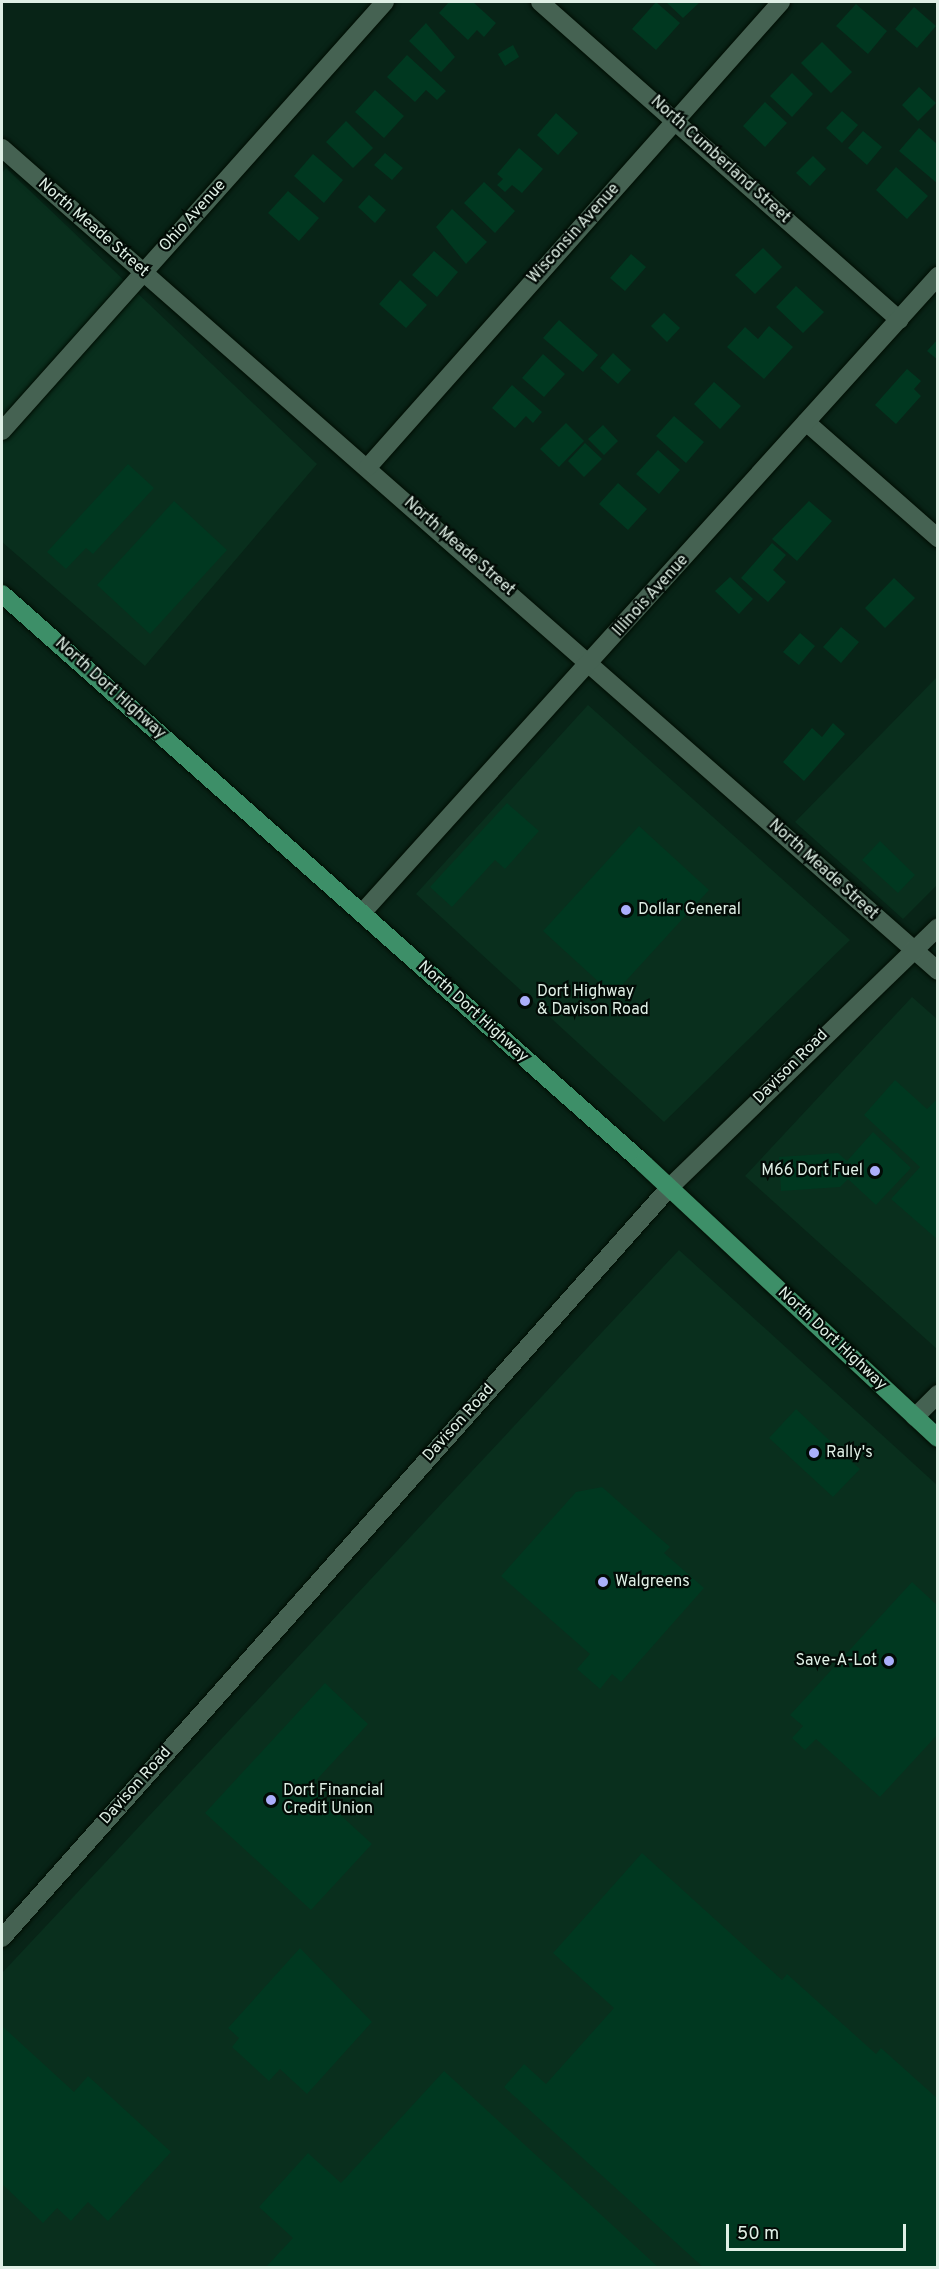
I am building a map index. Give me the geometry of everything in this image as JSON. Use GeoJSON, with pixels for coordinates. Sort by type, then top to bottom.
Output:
{"type":"FeatureCollection","features":[{"type":"Feature","properties":{"kind":"main road","name":"North Dort Highway"},"geometry":{"type":"LineString","coordinates":[[2,594],[670,1187],[938,1438]]}},
{"type":"Feature","properties":{"kind":"street","name":"Ohio Avenue"},"geometry":{"type":"LineString","coordinates":[[2,431],[385,2]]}},
{"type":"Feature","properties":{"kind":"street","name":"North Cumberland Street"},"geometry":{"type":"LineString","coordinates":[[540,2],[900,320]]}},
{"type":"Feature","properties":{"kind":"street","name":"Wisconsin Avenue"},"geometry":{"type":"LineString","coordinates":[[368,467],[781,2]]}},
{"type":"Feature","properties":{"kind":"street","name":"North Meade Street"},"geometry":{"type":"LineString","coordinates":[[2,148],[591,663],[938,972]]}},
{"type":"Feature","properties":{"kind":"street","name":"Illinois Avenue"},"geometry":{"type":"LineString","coordinates":[[362,913],[591,663],[938,276]]}},
{"type":"Feature","properties":{"kind":"street"},"geometry":{"type":"LineString","coordinates":[[806,422],[938,538]]}},
{"type":"Feature","properties":{"kind":"street","name":"Davison Road"},"geometry":{"type":"LineString","coordinates":[[2,1938],[670,1187],[938,927]]}},
{"type":"Feature","properties":{"kind":"street"},"geometry":{"type":"LineString","coordinates":[[915,1417],[938,1394]]}},
{"type":"Feature","properties":{"kind":"shaded area"},"geometry":{"type":"Polygon","coordinates":[[[6,168],[317,464],[145,666],[2,542],[2,173],[6,168]]]}},
{"type":"Feature","properties":{"kind":"shaded area"},"geometry":{"type":"Polygon","coordinates":[[[937,677],[937,885],[903,919],[795,822],[937,677]]]}},
{"type":"Feature","properties":{"kind":"shaded area"},"geometry":{"type":"Polygon","coordinates":[[[588,705],[850,940],[664,1122],[416,894],[588,705]]]}},
{"type":"Feature","properties":{"kind":"shaded area"},"geometry":{"type":"Polygon","coordinates":[[[912,997],[937,1019],[937,1349],[745,1176],[912,997]]]}},
{"type":"Feature","properties":{"kind":"shaded area"},"geometry":{"type":"Polygon","coordinates":[[[679,1250],[937,1485],[937,2267],[2,2268],[2,1973],[679,1250]]]}},
{"type":"Feature","properties":{"kind":"building"},"geometry":{"type":"Polygon","coordinates":[[[449,2],[473,2],[496,23],[484,37],[477,30],[468,40],[439,13],[449,2]]]}},
{"type":"Feature","properties":{"kind":"building"},"geometry":{"type":"Polygon","coordinates":[[[656,2],[680,23],[656,50],[632,29],[656,2]]]}},
{"type":"Feature","properties":{"kind":"building"},"geometry":{"type":"Polygon","coordinates":[[[666,2],[700,2],[683,18],[666,2]]]}},
{"type":"Feature","properties":{"kind":"building"},"geometry":{"type":"Polygon","coordinates":[[[856,4],[887,31],[868,54],[836,26],[856,4]]]}},
{"type":"Feature","properties":{"kind":"building"},"geometry":{"type":"Polygon","coordinates":[[[914,7],[936,26],[917,48],[895,29],[914,7]]]}},
{"type":"Feature","properties":{"kind":"building"},"geometry":{"type":"Polygon","coordinates":[[[426,23],[455,57],[441,72],[409,41],[426,23]]]}},
{"type":"Feature","properties":{"kind":"building"},"geometry":{"type":"Polygon","coordinates":[[[822,42],[852,72],[831,93],[801,63],[822,42]]]}},
{"type":"Feature","properties":{"kind":"building"},"geometry":{"type":"Polygon","coordinates":[[[513,45],[519,57],[505,66],[498,54],[513,45]]]}},
{"type":"Feature","properties":{"kind":"building"},"geometry":{"type":"Polygon","coordinates":[[[407,55],[446,91],[437,100],[426,90],[415,102],[387,77],[407,55]]]}},
{"type":"Feature","properties":{"kind":"building"},"geometry":{"type":"Polygon","coordinates":[[[792,73],[813,94],[792,117],[770,96],[792,73]]]}},
{"type":"Feature","properties":{"kind":"building"},"geometry":{"type":"Polygon","coordinates":[[[919,87],[936,103],[918,121],[902,105],[919,87]]]}},
{"type":"Feature","properties":{"kind":"building"},"geometry":{"type":"Polygon","coordinates":[[[375,90],[404,116],[384,138],[355,112],[375,90]]]}},
{"type":"Feature","properties":{"kind":"building"},"geometry":{"type":"Polygon","coordinates":[[[765,102],[787,123],[765,147],[743,126],[765,102]]]}},
{"type":"Feature","properties":{"kind":"building"},"geometry":{"type":"Polygon","coordinates":[[[842,111],[858,125],[842,143],[826,128],[842,111]]]}},
{"type":"Feature","properties":{"kind":"building"},"geometry":{"type":"Polygon","coordinates":[[[556,113],[578,133],[558,155],[537,135],[556,113]]]}},
{"type":"Feature","properties":{"kind":"building"},"geometry":{"type":"Polygon","coordinates":[[[346,121],[373,148],[353,168],[326,142],[346,121]]]}},
{"type":"Feature","properties":{"kind":"building"},"geometry":{"type":"Polygon","coordinates":[[[919,128],[938,145],[938,184],[899,151],[919,128]]]}},
{"type":"Feature","properties":{"kind":"building"},"geometry":{"type":"Polygon","coordinates":[[[863,131],[882,147],[867,165],[848,148],[863,131]]]}},
{"type":"Feature","properties":{"kind":"building"},"geometry":{"type":"Polygon","coordinates":[[[519,148],[543,169],[522,193],[512,185],[505,192],[497,185],[503,179],[497,174],[519,148]]]}},
{"type":"Feature","properties":{"kind":"building"},"geometry":{"type":"Polygon","coordinates":[[[385,153],[403,168],[392,180],[374,165],[385,153]]]}},
{"type":"Feature","properties":{"kind":"building"},"geometry":{"type":"Polygon","coordinates":[[[313,154],[343,180],[324,203],[294,176],[313,154]]]}},
{"type":"Feature","properties":{"kind":"building"},"geometry":{"type":"Polygon","coordinates":[[[813,156],[826,169],[810,186],[796,173],[813,156]]]}},
{"type":"Feature","properties":{"kind":"building"},"geometry":{"type":"Polygon","coordinates":[[[896,167],[928,196],[907,219],[876,190],[896,167]]]}},
{"type":"Feature","properties":{"kind":"building"},"geometry":{"type":"Polygon","coordinates":[[[484,182],[515,211],[495,233],[464,203],[484,182]]]}},
{"type":"Feature","properties":{"kind":"building"},"geometry":{"type":"Polygon","coordinates":[[[288,191],[319,218],[299,241],[268,213],[288,191]]]}},
{"type":"Feature","properties":{"kind":"building"},"geometry":{"type":"Polygon","coordinates":[[[369,195],[386,210],[375,223],[358,207],[369,195]]]}},
{"type":"Feature","properties":{"kind":"building"},"geometry":{"type":"Polygon","coordinates":[[[452,209],[487,242],[466,264],[436,227],[452,209]]]}},
{"type":"Feature","properties":{"kind":"building"},"geometry":{"type":"Polygon","coordinates":[[[763,248],[782,267],[755,294],[735,275],[763,248]]]}},
{"type":"Feature","properties":{"kind":"building"},"geometry":{"type":"Polygon","coordinates":[[[434,251],[458,272],[437,297],[412,275],[434,251]]]}},
{"type":"Feature","properties":{"kind":"building"},"geometry":{"type":"Polygon","coordinates":[[[631,254],[646,267],[625,291],[610,278],[631,254]]]}},
{"type":"Feature","properties":{"kind":"building"},"geometry":{"type":"Polygon","coordinates":[[[400,280],[427,305],[406,328],[379,304],[400,280]]]}},
{"type":"Feature","properties":{"kind":"building"},"geometry":{"type":"Polygon","coordinates":[[[796,286],[824,312],[803,333],[776,307],[796,286]]]}},
{"type":"Feature","properties":{"kind":"building"},"geometry":{"type":"Polygon","coordinates":[[[664,313],[680,328],[667,342],[651,326],[664,313]]]}},
{"type":"Feature","properties":{"kind":"building"},"geometry":{"type":"Polygon","coordinates":[[[559,320],[598,355],[583,372],[543,338],[559,320]]]}},
{"type":"Feature","properties":{"kind":"building"},"geometry":{"type":"Polygon","coordinates":[[[769,326],[793,347],[764,379],[727,347],[745,327],[758,339],[769,326]]]}},
{"type":"Feature","properties":{"kind":"building"},"geometry":{"type":"Polygon","coordinates":[[[938,339],[938,360],[927,351],[938,339]]]}},
{"type":"Feature","properties":{"kind":"building"},"geometry":{"type":"Polygon","coordinates":[[[613,353],[631,370],[618,384],[600,368],[613,353]]]}},
{"type":"Feature","properties":{"kind":"building"},"geometry":{"type":"Polygon","coordinates":[[[543,354],[565,374],[544,397],[522,378],[543,354]]]}},
{"type":"Feature","properties":{"kind":"building"},"geometry":{"type":"Polygon","coordinates":[[[907,369],[921,381],[914,389],[921,396],[896,424],[875,405],[907,369]]]}},
{"type":"Feature","properties":{"kind":"building"},"geometry":{"type":"Polygon","coordinates":[[[714,382],[741,406],[720,429],[694,404],[714,382]]]}},
{"type":"Feature","properties":{"kind":"building"},"geometry":{"type":"Polygon","coordinates":[[[512,385],[542,412],[533,423],[526,416],[515,428],[492,408],[512,385]]]}},
{"type":"Feature","properties":{"kind":"building"},"geometry":{"type":"Polygon","coordinates":[[[674,416],[704,442],[686,463],[656,436],[674,416]]]}},
{"type":"Feature","properties":{"kind":"building"},"geometry":{"type":"Polygon","coordinates":[[[566,423],[584,441],[559,467],[540,449],[566,423]]]}},
{"type":"Feature","properties":{"kind":"building"},"geometry":{"type":"Polygon","coordinates":[[[603,425],[618,441],[604,455],[588,439],[603,425]]]}},
{"type":"Feature","properties":{"kind":"building"},"geometry":{"type":"Polygon","coordinates":[[[585,443],[602,459],[584,477],[568,461],[585,443]]]}},
{"type":"Feature","properties":{"kind":"building"},"geometry":{"type":"Polygon","coordinates":[[[658,450],[680,470],[659,494],[636,474],[658,450]]]}},
{"type":"Feature","properties":{"kind":"building"},"geometry":{"type":"Polygon","coordinates":[[[128,464],[154,488],[93,554],[86,548],[66,569],[47,552],[128,464]]]}},
{"type":"Feature","properties":{"kind":"building"},"geometry":{"type":"Polygon","coordinates":[[[618,483],[647,509],[628,530],[599,504],[618,483]]]}},
{"type":"Feature","properties":{"kind":"building"},"geometry":{"type":"Polygon","coordinates":[[[174,501],[227,550],[150,634],[97,585],[174,501]]]}},
{"type":"Feature","properties":{"kind":"building"},"geometry":{"type":"Polygon","coordinates":[[[809,501],[832,521],[797,561],[772,539],[809,501]]]}},
{"type":"Feature","properties":{"kind":"building"},"geometry":{"type":"Polygon","coordinates":[[[772,543],[786,555],[773,570],[786,582],[768,602],[741,578],[772,543]]]}},
{"type":"Feature","properties":{"kind":"building"},"geometry":{"type":"Polygon","coordinates":[[[730,577],[753,599],[739,614],[715,591],[730,577]]]}},
{"type":"Feature","properties":{"kind":"building"},"geometry":{"type":"Polygon","coordinates":[[[894,578],[915,598],[885,628],[865,608],[894,578]]]}},
{"type":"Feature","properties":{"kind":"building"},"geometry":{"type":"Polygon","coordinates":[[[841,627],[859,642],[841,663],[823,647],[841,627]]]}},
{"type":"Feature","properties":{"kind":"building"},"geometry":{"type":"Polygon","coordinates":[[[800,633],[815,646],[799,665],[783,652],[800,633]]]}},
{"type":"Feature","properties":{"kind":"building"},"geometry":{"type":"Polygon","coordinates":[[[833,723],[845,734],[804,781],[783,762],[812,728],[822,737],[833,723]]]}},
{"type":"Feature","properties":{"kind":"building"},"geometry":{"type":"Polygon","coordinates":[[[507,803],[539,831],[505,869],[495,860],[452,907],[430,887],[507,803]]]}},
{"type":"Feature","properties":{"kind":"building","name":"Dollar General"},"geometry":{"type":"Polygon","coordinates":[[[639,826],[709,890],[613,995],[543,931],[639,826]]]}},
{"type":"Feature","properties":{"kind":"building"},"geometry":{"type":"Polygon","coordinates":[[[880,841],[915,875],[898,893],[862,860],[880,841]]]}},
{"type":"Feature","properties":{"kind":"building"},"geometry":{"type":"Polygon","coordinates":[[[895,1080],[927,1109],[938,1098],[938,1240],[891,1199],[920,1167],[864,1115],[895,1080]]]}},
{"type":"Feature","properties":{"kind":"building"},"geometry":{"type":"Polygon","coordinates":[[[873,1132],[911,1168],[876,1205],[848,1179],[840,1187],[781,1191],[779,1157],[838,1153],[847,1161],[873,1132]]]}},
{"type":"Feature","properties":{"kind":"building","name":"Rally's"},"geometry":{"type":"Polygon","coordinates":[[[796,1409],[860,1469],[833,1497],[769,1438],[796,1409]]]}},
{"type":"Feature","properties":{"kind":"building","name":"Walgreens"},"geometry":{"type":"Polygon","coordinates":[[[602,1487],[670,1547],[664,1553],[704,1588],[621,1682],[612,1674],[600,1689],[577,1669],[590,1654],[501,1576],[576,1492],[602,1487]]]}},
{"type":"Feature","properties":{"kind":"building","name":"Save-A-Lot"},"geometry":{"type":"Polygon","coordinates":[[[912,1582],[938,1606],[938,1734],[880,1797],[816,1739],[805,1750],[792,1738],[803,1726],[790,1715],[912,1582]]]}},
{"type":"Feature","properties":{"kind":"building","name":"Dort Financial Credit Union"},"geometry":{"type":"Polygon","coordinates":[[[325,1683],[368,1724],[310,1787],[372,1844],[311,1910],[205,1813],[325,1683]]]}},
{"type":"Feature","properties":{"kind":"building"},"geometry":{"type":"Polygon","coordinates":[[[642,1853],[782,1980],[787,1974],[876,2054],[881,2048],[938,2099],[938,2268],[704,2268],[504,2087],[524,2064],[546,2084],[614,2008],[553,1953],[642,1853]]]}},
{"type":"Feature","properties":{"kind":"building"},"geometry":{"type":"Polygon","coordinates":[[[300,1948],[372,2022],[307,2094],[280,2069],[269,2081],[232,2047],[239,2038],[228,2028],[300,1948]]]}},
{"type":"Feature","properties":{"kind":"building"},"geometry":{"type":"Polygon","coordinates":[[[2,2026],[74,2092],[88,2076],[171,2152],[108,2221],[88,2202],[71,2221],[57,2208],[43,2223],[2,2184],[2,2026]]]}},
{"type":"Feature","properties":{"kind":"building"},"geometry":{"type":"Polygon","coordinates":[[[444,2071],[658,2267],[265,2268],[293,2238],[259,2207],[308,2153],[341,2183],[444,2071]]]}},
{"type":"Feature","properties":{"kind":"place","name":"Dollar General"},"geometry":{"type":"Point","coordinates":[626,910]}},
{"type":"Feature","properties":{"kind":"place","name":"Dort Highway & Davison Road"},"geometry":{"type":"Point","coordinates":[525,1001]}},
{"type":"Feature","properties":{"kind":"place","name":"M66 Dort Fuel"},"geometry":{"type":"Point","coordinates":[875,1171]}},
{"type":"Feature","properties":{"kind":"place","name":"Rally's"},"geometry":{"type":"Point","coordinates":[814,1453]}},
{"type":"Feature","properties":{"kind":"place","name":"Walgreens"},"geometry":{"type":"Point","coordinates":[603,1582]}},
{"type":"Feature","properties":{"kind":"place","name":"Save-A-Lot"},"geometry":{"type":"Point","coordinates":[889,1661]}},
{"type":"Feature","properties":{"kind":"place","name":"Dort Financial Credit Union"},"geometry":{"type":"Point","coordinates":[271,1800]}}]}
